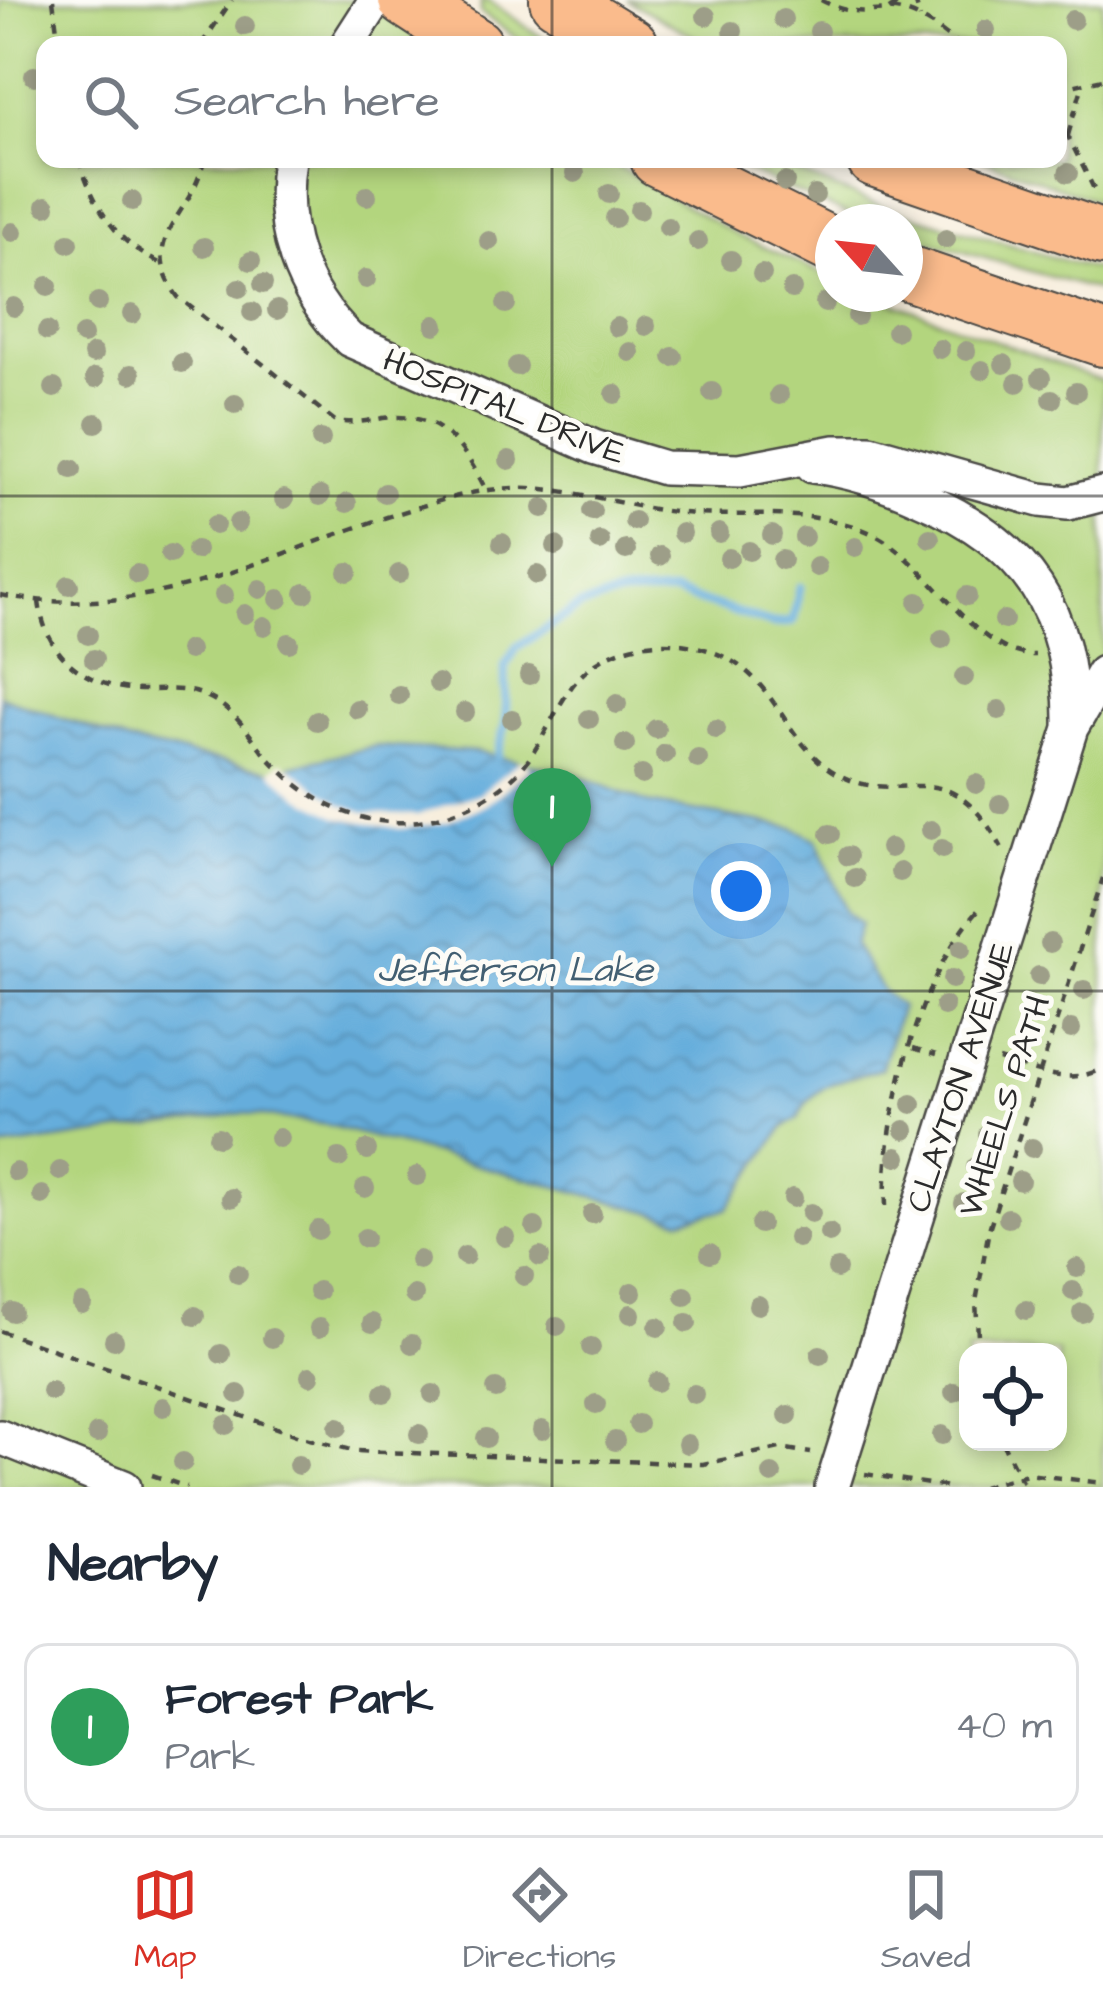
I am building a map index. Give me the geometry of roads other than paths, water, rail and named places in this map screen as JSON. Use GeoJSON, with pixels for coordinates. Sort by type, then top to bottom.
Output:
{"type":"FeatureCollection","features":[{"type":"Feature","properties":{"kind":"main road"},"geometry":{"type":"LineString","coordinates":[[406,0],[461,36]]}},
{"type":"Feature","properties":{"kind":"main road"},"geometry":{"type":"LineString","coordinates":[[557,0],[616,36]]}},
{"type":"Feature","properties":{"kind":"main road"},"geometry":{"type":"LineString","coordinates":[[676,168],[815,237]]}},
{"type":"Feature","properties":{"kind":"main road"},"geometry":{"type":"LineString","coordinates":[[909,168],[1100,217]]}},
{"type":"Feature","properties":{"kind":"main road"},"geometry":{"type":"LineString","coordinates":[[923,278],[1103,339]]}},
{"type":"Feature","properties":{"kind":"street"},"geometry":{"type":"LineString","coordinates":[[353,36],[376,0]]}},
{"type":"Feature","properties":{"kind":"street","name":"HOSPITAL DRIVE"},"geometry":{"type":"LineString","coordinates":[[288,168],[285,209],[299,265],[325,315],[368,351],[630,460],[705,472],[788,464],[836,452],[870,452],[1040,500],[1068,503],[1103,494]]}},
{"type":"Feature","properties":{"kind":"street","name":"HOSPITAL DRIVE"},"geometry":{"type":"LineString","coordinates":[[788,464],[824,467],[908,492],[985,531],[1009,550],[1041,592],[1060,631],[1069,669],[1071,728]]}},
{"type":"Feature","properties":{"kind":"street","name":"CLAYTON AVENUE"},"geometry":{"type":"LineString","coordinates":[[832,1487],[1071,728],[1103,673]]}},
{"type":"Feature","properties":{"kind":"street"},"geometry":{"type":"LineString","coordinates":[[0,1437],[124,1487]]}},
{"type":"Feature","properties":{"kind":"water","name":"Jefferson Lake"},"geometry":{"type":"Polygon","coordinates":[[[0,696],[128,742],[270,771],[376,746],[478,752],[576,775],[647,803],[794,828],[817,840],[846,912],[860,924],[854,945],[882,990],[901,1007],[881,1069],[843,1079],[811,1097],[798,1119],[784,1127],[727,1209],[681,1220],[328,1125],[244,1113],[0,1148],[0,696]]]}},
{"type":"Feature","properties":{"kind":"waterway"},"geometry":{"type":"LineString","coordinates":[[497,757],[506,721],[505,666],[517,647],[581,606],[622,595],[674,593],[773,624],[793,622],[800,587]]}},
{"type":"Feature","properties":{"kind":"place","name":"Forest Park"},"geometry":{"type":"Point","coordinates":[552,867]}}]}
